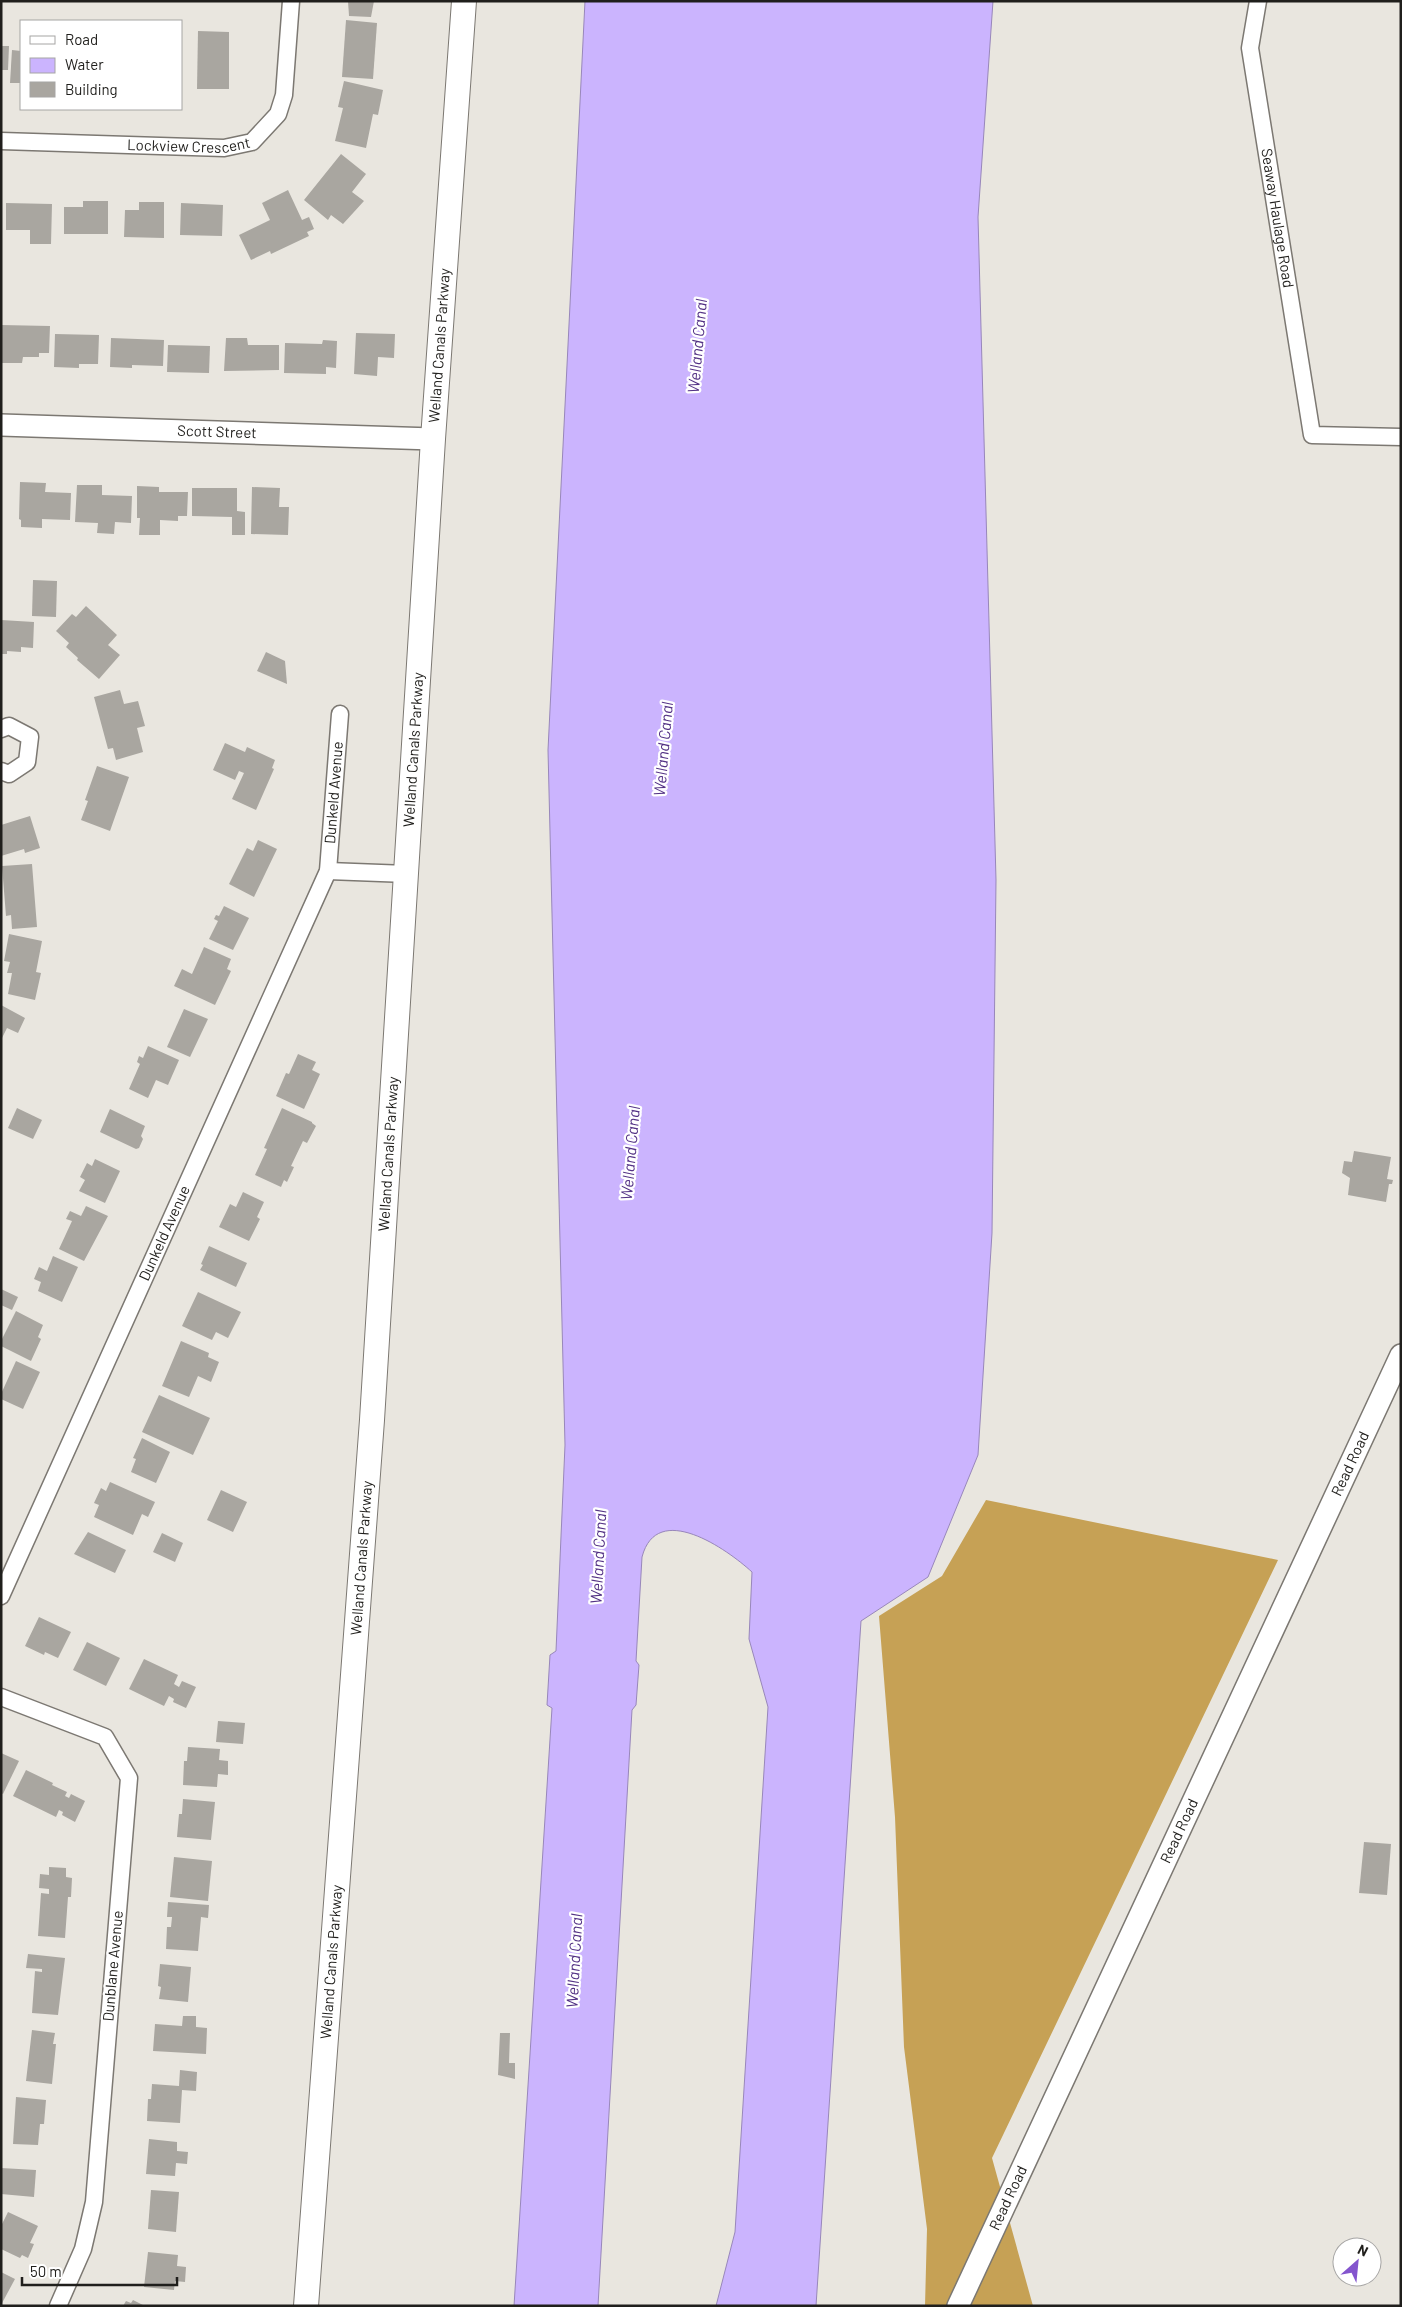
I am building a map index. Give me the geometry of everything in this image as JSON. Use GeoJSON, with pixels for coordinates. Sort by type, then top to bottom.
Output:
{"type":"FeatureCollection","features":[{"type":"Feature","properties":{"kind":"main road","name":"Welland Canals Parkway"},"geometry":{"type":"LineString","coordinates":[[306,2306],[372,1420],[433,439],[464,1]]}},
{"type":"Feature","properties":{"kind":"street","name":"Lockview Crescent"},"geometry":{"type":"LineString","coordinates":[[1,141],[224,148],[252,142],[278,114],[284,95],[291,1]]}},
{"type":"Feature","properties":{"kind":"street","name":"Seaway Haulage Road"},"geometry":{"type":"LineString","coordinates":[[1258,1],[1250,48],[1312,435],[1401,437]]}},
{"type":"Feature","properties":{"kind":"street","name":"Scott Street"},"geometry":{"type":"LineString","coordinates":[[1,425],[433,439]]}},
{"type":"Feature","properties":{"kind":"street","name":"Dunkeld Avenue"},"geometry":{"type":"LineString","coordinates":[[1,1596],[328,870],[340,714]]}},
{"type":"Feature","properties":{"kind":"street"},"geometry":{"type":"LineString","coordinates":[[1,729],[9,726],[30,737],[27,762],[9,774],[1,771]]}},
{"type":"Feature","properties":{"kind":"street"},"geometry":{"type":"LineString","coordinates":[[328,870],[407,874]]}},
{"type":"Feature","properties":{"kind":"street","name":"Read Road"},"geometry":{"type":"LineString","coordinates":[[958,2306],[1401,1355]]}},
{"type":"Feature","properties":{"kind":"street","name":"Dunblane Avenue"},"geometry":{"type":"LineString","coordinates":[[1,1697],[105,1737],[129,1778],[94,2202],[83,2249],[58,2306]]}},
{"type":"Feature","properties":{"kind":"shaded area"},"geometry":{"type":"Polygon","coordinates":[[[986,1500],[1278,1560],[992,2158],[1033,2306],[925,2306],[927,2229],[904,2047],[895,1817],[879,1616],[942,1576],[986,1500]]]}},
{"type":"Feature","properties":{"kind":"water","name":"Welland Canal"},"geometry":{"type":"Polygon","coordinates":[[[585,1],[993,1],[978,217],[996,880],[992,1233],[978,1455],[928,1577],[861,1621],[816,2306],[716,2306],[735,2232],[768,1707],[749,1639],[752,1572],[741,1562],[710,1542],[677,1531],[662,1532],[650,1540],[642,1557],[636,1661],[639,1665],[636,1705],[632,1710],[598,2306],[514,2306],[552,1708],[547,1705],[550,1655],[556,1651],[565,1445],[548,750],[585,1]]]}},
{"type":"Feature","properties":{"kind":"building"},"geometry":{"type":"Polygon","coordinates":[[[348,1],[374,1],[371,17],[349,16],[348,1]]]}},
{"type":"Feature","properties":{"kind":"building"},"geometry":{"type":"Polygon","coordinates":[[[346,20],[377,23],[373,79],[342,77],[346,20]]]}},
{"type":"Feature","properties":{"kind":"building"},"geometry":{"type":"Polygon","coordinates":[[[198,31],[229,32],[229,89],[197,89],[198,31]]]}},
{"type":"Feature","properties":{"kind":"building"},"geometry":{"type":"Polygon","coordinates":[[[1,46],[9,46],[8,70],[1,70],[1,46]]]}},
{"type":"Feature","properties":{"kind":"building"},"geometry":{"type":"Polygon","coordinates":[[[12,50],[20,51],[20,83],[10,83],[12,50]]]}},
{"type":"Feature","properties":{"kind":"building"},"geometry":{"type":"Polygon","coordinates":[[[344,81],[383,90],[378,115],[373,114],[366,148],[335,141],[343,108],[338,107],[344,81]]]}},
{"type":"Feature","properties":{"kind":"building"},"geometry":{"type":"Polygon","coordinates":[[[341,154],[366,174],[352,192],[364,201],[343,224],[331,215],[328,220],[304,200],[341,154]]]}},
{"type":"Feature","properties":{"kind":"building"},"geometry":{"type":"Polygon","coordinates":[[[288,190],[302,220],[309,217],[314,229],[307,232],[309,236],[271,254],[270,251],[251,260],[239,235],[270,220],[262,203],[288,190]]]}},
{"type":"Feature","properties":{"kind":"building"},"geometry":{"type":"Polygon","coordinates":[[[83,201],[108,201],[108,234],[64,234],[64,207],[83,207],[83,201]]]}},
{"type":"Feature","properties":{"kind":"building"},"geometry":{"type":"Polygon","coordinates":[[[139,202],[164,202],[164,238],[124,237],[125,210],[139,210],[139,202]]]}},
{"type":"Feature","properties":{"kind":"building"},"geometry":{"type":"Polygon","coordinates":[[[6,203],[52,204],[51,244],[30,244],[30,230],[6,230],[6,203]]]}},
{"type":"Feature","properties":{"kind":"building"},"geometry":{"type":"Polygon","coordinates":[[[181,203],[223,205],[222,236],[180,235],[181,203]]]}},
{"type":"Feature","properties":{"kind":"building"},"geometry":{"type":"Polygon","coordinates":[[[1,325],[50,326],[49,353],[39,353],[39,357],[23,357],[22,363],[1,363],[1,325]]]}},
{"type":"Feature","properties":{"kind":"building"},"geometry":{"type":"Polygon","coordinates":[[[356,333],[395,334],[394,358],[378,357],[377,376],[354,374],[356,333]]]}},
{"type":"Feature","properties":{"kind":"building"},"geometry":{"type":"Polygon","coordinates":[[[55,334],[99,335],[98,364],[79,364],[79,368],[54,367],[55,334]]]}},
{"type":"Feature","properties":{"kind":"building"},"geometry":{"type":"Polygon","coordinates":[[[111,338],[164,340],[163,366],[132,365],[132,368],[110,367],[111,338]]]}},
{"type":"Feature","properties":{"kind":"building"},"geometry":{"type":"Polygon","coordinates":[[[226,338],[247,338],[248,345],[279,345],[279,370],[224,371],[226,338]]]}},
{"type":"Feature","properties":{"kind":"building"},"geometry":{"type":"Polygon","coordinates":[[[323,340],[337,341],[336,368],[326,367],[326,374],[284,373],[285,343],[322,344],[323,340]]]}},
{"type":"Feature","properties":{"kind":"building"},"geometry":{"type":"Polygon","coordinates":[[[168,345],[210,346],[209,373],[167,372],[168,345]]]}},
{"type":"Feature","properties":{"kind":"building"},"geometry":{"type":"Polygon","coordinates":[[[20,482],[46,483],[45,492],[71,493],[70,520],[42,519],[42,528],[21,527],[21,520],[19,519],[20,482]]]}},
{"type":"Feature","properties":{"kind":"building"},"geometry":{"type":"Polygon","coordinates":[[[77,485],[102,485],[102,495],[132,496],[131,523],[115,522],[114,534],[97,533],[98,523],[75,522],[77,485]]]}},
{"type":"Feature","properties":{"kind":"building"},"geometry":{"type":"Polygon","coordinates":[[[137,486],[159,487],[159,492],[188,492],[187,516],[178,516],[178,521],[160,520],[160,535],[139,535],[140,518],[137,518],[137,486]]]}},
{"type":"Feature","properties":{"kind":"building"},"geometry":{"type":"Polygon","coordinates":[[[252,487],[280,488],[279,507],[289,507],[288,535],[251,534],[252,487]]]}},
{"type":"Feature","properties":{"kind":"building"},"geometry":{"type":"Polygon","coordinates":[[[192,488],[237,488],[237,511],[245,512],[245,535],[232,535],[232,517],[192,516],[192,488]]]}},
{"type":"Feature","properties":{"kind":"building"},"geometry":{"type":"Polygon","coordinates":[[[33,580],[57,581],[56,617],[32,616],[33,580]]]}},
{"type":"Feature","properties":{"kind":"building"},"geometry":{"type":"Polygon","coordinates":[[[86,606],[117,635],[108,645],[120,655],[99,679],[77,660],[78,658],[66,647],[69,643],[56,631],[72,614],[76,617],[86,606]]]}},
{"type":"Feature","properties":{"kind":"building"},"geometry":{"type":"Polygon","coordinates":[[[1,620],[34,622],[33,648],[21,647],[21,652],[7,651],[7,654],[1,654],[1,620]]]}},
{"type":"Feature","properties":{"kind":"building"},"geometry":{"type":"Polygon","coordinates":[[[266,652],[285,661],[287,684],[257,671],[266,652]]]}},
{"type":"Feature","properties":{"kind":"building"},"geometry":{"type":"Polygon","coordinates":[[[120,690],[124,704],[138,701],[145,726],[137,728],[143,752],[116,760],[113,748],[108,749],[94,697],[120,690]]]}},
{"type":"Feature","properties":{"kind":"building"},"geometry":{"type":"Polygon","coordinates":[[[225,743],[245,752],[247,747],[275,760],[272,768],[274,769],[256,810],[232,799],[244,773],[239,771],[235,780],[213,770],[225,743]]]}},
{"type":"Feature","properties":{"kind":"building"},"geometry":{"type":"Polygon","coordinates":[[[97,766],[129,777],[110,831],[81,820],[88,801],[85,800],[97,766]]]}},
{"type":"Feature","properties":{"kind":"building"},"geometry":{"type":"Polygon","coordinates":[[[30,816],[40,848],[25,853],[24,849],[1,856],[1,825],[30,816]]]}},
{"type":"Feature","properties":{"kind":"building"},"geometry":{"type":"Polygon","coordinates":[[[258,840],[277,849],[254,897],[229,884],[247,848],[253,851],[258,840]]]}},
{"type":"Feature","properties":{"kind":"building"},"geometry":{"type":"Polygon","coordinates":[[[32,864],[37,927],[12,929],[11,915],[6,916],[2,866],[32,864]]]}},
{"type":"Feature","properties":{"kind":"building"},"geometry":{"type":"Polygon","coordinates":[[[224,906],[249,918],[233,950],[209,939],[218,921],[214,919],[216,915],[219,916],[224,906]]]}},
{"type":"Feature","properties":{"kind":"building"},"geometry":{"type":"Polygon","coordinates":[[[9,934],[42,941],[36,972],[41,973],[35,1000],[8,994],[12,973],[7,973],[10,962],[4,961],[9,934]]]}},
{"type":"Feature","properties":{"kind":"building"},"geometry":{"type":"Polygon","coordinates":[[[204,947],[231,959],[227,969],[231,971],[215,1005],[174,986],[182,969],[192,974],[204,947]]]}},
{"type":"Feature","properties":{"kind":"building"},"geometry":{"type":"Polygon","coordinates":[[[1,1005],[25,1018],[18,1033],[7,1028],[1,1040],[1,1005]]]}},
{"type":"Feature","properties":{"kind":"building"},"geometry":{"type":"Polygon","coordinates":[[[184,1009],[208,1019],[190,1057],[167,1047],[184,1009]]]}},
{"type":"Feature","properties":{"kind":"building"},"geometry":{"type":"Polygon","coordinates":[[[148,1046],[179,1060],[168,1085],[156,1080],[148,1098],[129,1089],[140,1064],[137,1062],[139,1056],[143,1058],[148,1046]]]}},
{"type":"Feature","properties":{"kind":"building"},"geometry":{"type":"Polygon","coordinates":[[[298,1054],[316,1062],[312,1070],[320,1074],[304,1109],[276,1096],[286,1073],[289,1074],[298,1054]]]}},
{"type":"Feature","properties":{"kind":"building"},"geometry":{"type":"Polygon","coordinates":[[[17,1108],[42,1120],[33,1139],[8,1128],[17,1108]]]}},
{"type":"Feature","properties":{"kind":"building"},"geometry":{"type":"Polygon","coordinates":[[[282,1108],[312,1122],[316,1126],[307,1143],[303,1141],[291,1166],[294,1167],[287,1182],[284,1180],[281,1187],[255,1175],[267,1149],[264,1148],[282,1108]]]}},
{"type":"Feature","properties":{"kind":"building"},"geometry":{"type":"Polygon","coordinates":[[[110,1109],[145,1126],[139,1148],[136,1149],[100,1132],[110,1109]]]}},
{"type":"Feature","properties":{"kind":"building"},"geometry":{"type":"Polygon","coordinates":[[[1354,1151],[1391,1157],[1387,1179],[1393,1180],[1392,1184],[1389,1184],[1386,1202],[1348,1195],[1350,1178],[1342,1173],[1344,1161],[1352,1162],[1354,1151]]]}},
{"type":"Feature","properties":{"kind":"building"},"geometry":{"type":"Polygon","coordinates":[[[95,1159],[120,1171],[105,1203],[79,1191],[85,1180],[80,1177],[87,1163],[92,1166],[95,1159]]]}},
{"type":"Feature","properties":{"kind":"building"},"geometry":{"type":"Polygon","coordinates":[[[243,1192],[264,1202],[257,1217],[260,1219],[249,1241],[219,1227],[230,1204],[236,1207],[243,1192]]]}},
{"type":"Feature","properties":{"kind":"building"},"geometry":{"type":"Polygon","coordinates":[[[86,1206],[108,1216],[84,1261],[59,1249],[72,1221],[66,1219],[70,1211],[81,1216],[86,1206]]]}},
{"type":"Feature","properties":{"kind":"building"},"geometry":{"type":"Polygon","coordinates":[[[209,1246],[247,1263],[236,1287],[200,1270],[209,1246]]]}},
{"type":"Feature","properties":{"kind":"building"},"geometry":{"type":"Polygon","coordinates":[[[53,1256],[78,1267],[62,1302],[38,1291],[41,1282],[34,1279],[39,1267],[47,1271],[53,1256]]]}},
{"type":"Feature","properties":{"kind":"building"},"geometry":{"type":"Polygon","coordinates":[[[1,1289],[18,1297],[12,1310],[1,1305],[1,1289]]]}},
{"type":"Feature","properties":{"kind":"building"},"geometry":{"type":"Polygon","coordinates":[[[198,1292],[241,1312],[228,1338],[216,1332],[212,1340],[182,1326],[198,1292]]]}},
{"type":"Feature","properties":{"kind":"building"},"geometry":{"type":"Polygon","coordinates":[[[16,1311],[43,1325],[38,1337],[41,1339],[31,1361],[1,1346],[1,1341],[16,1311]]]}},
{"type":"Feature","properties":{"kind":"building"},"geometry":{"type":"Polygon","coordinates":[[[181,1341],[209,1353],[208,1357],[219,1362],[211,1382],[198,1376],[189,1397],[162,1386],[181,1341]]]}},
{"type":"Feature","properties":{"kind":"building"},"geometry":{"type":"Polygon","coordinates":[[[16,1361],[40,1372],[23,1409],[1,1399],[1,1394],[16,1361]]]}},
{"type":"Feature","properties":{"kind":"building"},"geometry":{"type":"Polygon","coordinates":[[[159,1395],[210,1418],[193,1455],[142,1432],[159,1395]]]}},
{"type":"Feature","properties":{"kind":"building"},"geometry":{"type":"Polygon","coordinates":[[[142,1438],[170,1452],[156,1483],[131,1472],[136,1459],[133,1458],[142,1438]]]}},
{"type":"Feature","properties":{"kind":"building"},"geometry":{"type":"Polygon","coordinates":[[[110,1482],[155,1502],[148,1517],[142,1514],[133,1535],[94,1517],[99,1505],[94,1503],[101,1488],[106,1491],[110,1482]]]}},
{"type":"Feature","properties":{"kind":"building"},"geometry":{"type":"Polygon","coordinates":[[[221,1490],[247,1502],[233,1532],[207,1520],[221,1490]]]}},
{"type":"Feature","properties":{"kind":"building"},"geometry":{"type":"Polygon","coordinates":[[[88,1532],[126,1550],[115,1573],[74,1554],[88,1532]]]}},
{"type":"Feature","properties":{"kind":"building"},"geometry":{"type":"Polygon","coordinates":[[[162,1533],[183,1543],[175,1562],[153,1552],[162,1533]]]}},
{"type":"Feature","properties":{"kind":"building"},"geometry":{"type":"Polygon","coordinates":[[[39,1617],[71,1632],[58,1658],[45,1652],[44,1655],[25,1646],[39,1617]]]}},
{"type":"Feature","properties":{"kind":"building"},"geometry":{"type":"Polygon","coordinates":[[[87,1642],[120,1658],[106,1686],[73,1670],[87,1642]]]}},
{"type":"Feature","properties":{"kind":"building"},"geometry":{"type":"Polygon","coordinates":[[[144,1659],[178,1675],[174,1684],[179,1687],[182,1681],[196,1687],[186,1708],[173,1702],[174,1699],[169,1696],[164,1706],[129,1689],[144,1659]]]}},
{"type":"Feature","properties":{"kind":"building"},"geometry":{"type":"Polygon","coordinates":[[[218,1721],[245,1723],[243,1744],[216,1742],[218,1721]]]}},
{"type":"Feature","properties":{"kind":"building"},"geometry":{"type":"Polygon","coordinates":[[[188,1747],[220,1749],[219,1760],[228,1761],[228,1775],[218,1774],[217,1787],[183,1785],[184,1761],[187,1761],[188,1747]]]}},
{"type":"Feature","properties":{"kind":"building"},"geometry":{"type":"Polygon","coordinates":[[[1,1753],[19,1761],[3,1794],[1,1793],[1,1753]]]}},
{"type":"Feature","properties":{"kind":"building"},"geometry":{"type":"Polygon","coordinates":[[[26,1770],[67,1792],[65,1796],[69,1798],[71,1794],[85,1801],[75,1822],[62,1815],[63,1812],[59,1810],[56,1817],[13,1796],[26,1770]]]}},
{"type":"Feature","properties":{"kind":"building"},"geometry":{"type":"Polygon","coordinates":[[[183,1799],[215,1802],[211,1840],[177,1837],[179,1814],[182,1814],[183,1799]]]}},
{"type":"Feature","properties":{"kind":"building"},"geometry":{"type":"Polygon","coordinates":[[[1364,1842],[1391,1844],[1387,1895],[1359,1893],[1364,1842]]]}},
{"type":"Feature","properties":{"kind":"building"},"geometry":{"type":"Polygon","coordinates":[[[174,1857],[212,1861],[208,1901],[170,1897],[174,1857]]]}},
{"type":"Feature","properties":{"kind":"building"},"geometry":{"type":"Polygon","coordinates":[[[49,1867],[66,1868],[66,1877],[72,1878],[71,1897],[68,1897],[65,1938],[38,1936],[41,1893],[49,1894],[49,1889],[39,1888],[40,1874],[49,1875],[49,1867]]]}},
{"type":"Feature","properties":{"kind":"building"},"geometry":{"type":"Polygon","coordinates":[[[168,1902],[209,1905],[208,1918],[201,1917],[198,1951],[166,1949],[167,1927],[171,1927],[172,1917],[167,1917],[168,1902]]]}},
{"type":"Feature","properties":{"kind":"building"},"geometry":{"type":"Polygon","coordinates":[[[28,1954],[65,1958],[58,2015],[32,2013],[35,1971],[42,1972],[42,1969],[26,1968],[28,1954]]]}},
{"type":"Feature","properties":{"kind":"building"},"geometry":{"type":"Polygon","coordinates":[[[160,1964],[191,1967],[188,2002],[159,1999],[161,1987],[158,1986],[160,1964]]]}},
{"type":"Feature","properties":{"kind":"building"},"geometry":{"type":"Polygon","coordinates":[[[183,2016],[196,2016],[196,2027],[207,2028],[206,2054],[153,2051],[155,2024],[182,2026],[183,2016]]]}},
{"type":"Feature","properties":{"kind":"building"},"geometry":{"type":"Polygon","coordinates":[[[32,2030],[55,2033],[53,2044],[56,2044],[52,2084],[26,2081],[32,2030]]]}},
{"type":"Feature","properties":{"kind":"building"},"geometry":{"type":"Polygon","coordinates":[[[500,2033],[510,2033],[509,2063],[515,2063],[515,2079],[498,2075],[500,2033]]]}},
{"type":"Feature","properties":{"kind":"building"},"geometry":{"type":"Polygon","coordinates":[[[180,2070],[197,2072],[196,2091],[182,2090],[180,2123],[147,2121],[148,2099],[151,2099],[152,2084],[179,2086],[180,2070]]]}},
{"type":"Feature","properties":{"kind":"building"},"geometry":{"type":"Polygon","coordinates":[[[16,2097],[46,2100],[44,2124],[40,2124],[38,2145],[13,2144],[16,2097]]]}},
{"type":"Feature","properties":{"kind":"building"},"geometry":{"type":"Polygon","coordinates":[[[149,2139],[177,2142],[177,2151],[188,2152],[187,2164],[176,2163],[175,2176],[146,2174],[149,2139]]]}},
{"type":"Feature","properties":{"kind":"building"},"geometry":{"type":"Polygon","coordinates":[[[1,2168],[36,2170],[34,2197],[1,2194],[1,2168]]]}},
{"type":"Feature","properties":{"kind":"building"},"geometry":{"type":"Polygon","coordinates":[[[151,2190],[179,2192],[176,2232],[148,2229],[151,2190]]]}},
{"type":"Feature","properties":{"kind":"building"},"geometry":{"type":"Polygon","coordinates":[[[8,2212],[38,2226],[30,2243],[34,2244],[28,2258],[22,2255],[20,2258],[1,2249],[1,2226],[8,2212]]]}},
{"type":"Feature","properties":{"kind":"building"},"geometry":{"type":"Polygon","coordinates":[[[148,2252],[178,2255],[177,2266],[186,2267],[185,2282],[175,2281],[174,2290],[144,2287],[148,2252]]]}},
{"type":"Feature","properties":{"kind":"building"},"geometry":{"type":"Polygon","coordinates":[[[1,2272],[15,2279],[1,2305],[1,2272]]]}},
{"type":"Feature","properties":{"kind":"building"},"geometry":{"type":"Polygon","coordinates":[[[133,2300],[145,2306],[123,2306],[126,2301],[131,2303],[133,2300]]]}}]}
